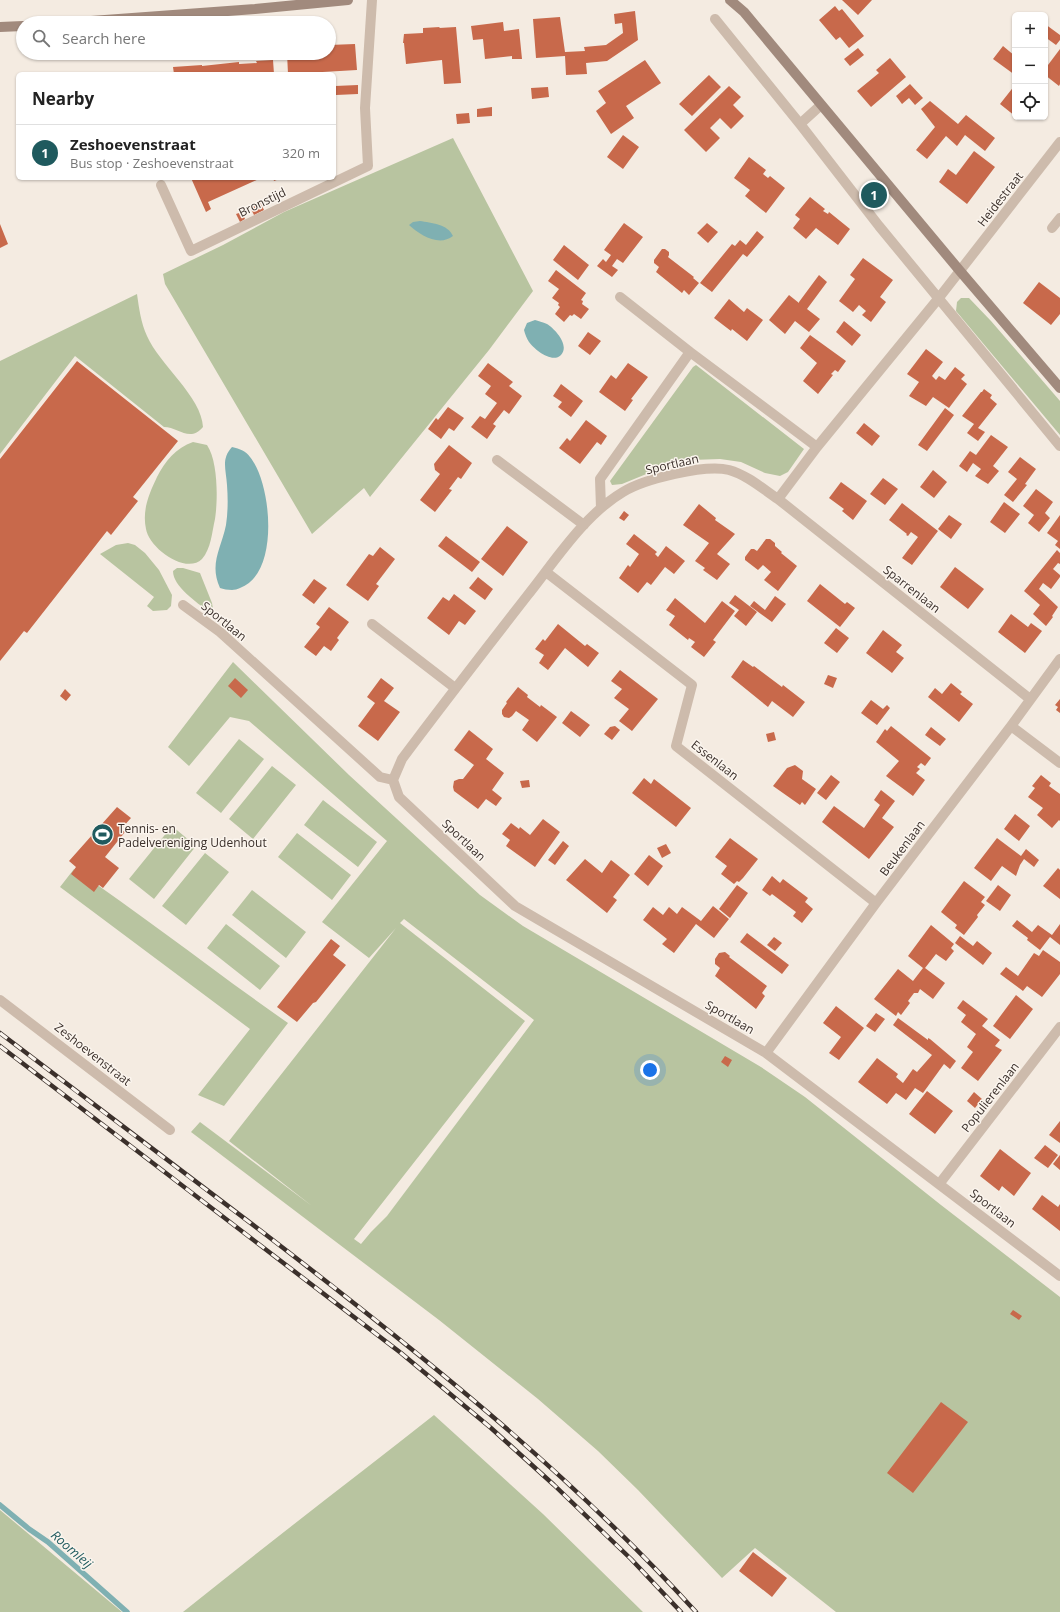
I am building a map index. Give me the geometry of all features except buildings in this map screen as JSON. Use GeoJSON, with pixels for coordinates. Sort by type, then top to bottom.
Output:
{"type":"FeatureCollection","features":[{"type":"Feature","properties":{"kind":"street"},"geometry":{"type":"LineString","coordinates":[[167,16],[255,10],[348,0]]}},
{"type":"Feature","properties":{"kind":"street","name":"Bronstijd"},"geometry":{"type":"LineString","coordinates":[[161,185],[191,251],[368,166],[365,108],[372,0]]}},
{"type":"Feature","properties":{"kind":"street"},"geometry":{"type":"LineString","coordinates":[[730,0],[744,12],[960,272],[1060,388]]}},
{"type":"Feature","properties":{"kind":"street"},"geometry":{"type":"LineString","coordinates":[[715,19],[800,124],[879,226],[1060,446]]}},
{"type":"Feature","properties":{"kind":"street"},"geometry":{"type":"LineString","coordinates":[[0,27],[16,26]]}},
{"type":"Feature","properties":{"kind":"street"},"geometry":{"type":"LineString","coordinates":[[800,124],[821,105]]}},
{"type":"Feature","properties":{"kind":"street","name":"Heidestraat"},"geometry":{"type":"LineString","coordinates":[[960,272],[1060,142]]}},
{"type":"Feature","properties":{"kind":"street"},"geometry":{"type":"LineString","coordinates":[[1052,228],[1060,218]]}},
{"type":"Feature","properties":{"kind":"street"},"geometry":{"type":"LineString","coordinates":[[778,499],[817,447],[960,272]]}},
{"type":"Feature","properties":{"kind":"street"},"geometry":{"type":"LineString","coordinates":[[620,297],[690,352],[817,447]]}},
{"type":"Feature","properties":{"kind":"street"},"geometry":{"type":"LineString","coordinates":[[601,508],[600,479],[690,352]]}},
{"type":"Feature","properties":{"kind":"street"},"geometry":{"type":"LineString","coordinates":[[497,460],[584,525]]}},
{"type":"Feature","properties":{"kind":"street","name":"Sportlaan"},"geometry":{"type":"LineString","coordinates":[[778,499],[746,477],[734,472],[728,470],[704,469],[656,479],[624,491],[601,508],[584,525],[546,572],[455,688],[402,760],[393,780],[399,797],[515,906],[766,1053],[940,1183],[1060,1276]]}},
{"type":"Feature","properties":{"kind":"street","name":"Sparrenlaan"},"geometry":{"type":"LineString","coordinates":[[778,499],[1030,699]]}},
{"type":"Feature","properties":{"kind":"street","name":"Essenlaan"},"geometry":{"type":"LineString","coordinates":[[546,572],[692,685],[676,746],[876,903]]}},
{"type":"Feature","properties":{"kind":"street","name":"Sportlaan"},"geometry":{"type":"LineString","coordinates":[[183,605],[220,632],[380,777],[393,780]]}},
{"type":"Feature","properties":{"kind":"street"},"geometry":{"type":"LineString","coordinates":[[372,624],[455,688]]}},
{"type":"Feature","properties":{"kind":"street","name":"Beukenlaan"},"geometry":{"type":"LineString","coordinates":[[766,1053],[876,903],[1011,726],[1060,659]]}},
{"type":"Feature","properties":{"kind":"street"},"geometry":{"type":"LineString","coordinates":[[1011,726],[1060,763]]}},
{"type":"Feature","properties":{"kind":"street","name":"Zeshoevenstraat"},"geometry":{"type":"LineString","coordinates":[[0,1000],[170,1130]]}},
{"type":"Feature","properties":{"kind":"street","name":"Populierenlaan"},"geometry":{"type":"LineString","coordinates":[[940,1183],[1060,1027]]}},
{"type":"Feature","properties":{"kind":"green space"},"geometry":{"type":"Polygon","coordinates":[[[453,138],[533,291],[489,350],[370,497],[364,488],[312,534],[165,284],[163,274],[223,245],[284,212],[453,138]]]}},
{"type":"Feature","properties":{"kind":"green space"},"geometry":{"type":"Polygon","coordinates":[[[137,294],[139,310],[147,336],[153,347],[196,404],[201,416],[203,427],[198,432],[189,434],[164,427],[75,356],[0,454],[0,361],[137,294]]]}},
{"type":"Feature","properties":{"kind":"green space"},"geometry":{"type":"Polygon","coordinates":[[[961,298],[969,298],[991,321],[1060,401],[1060,435],[956,311],[957,302],[961,298]]]}},
{"type":"Feature","properties":{"kind":"green space"},"geometry":{"type":"Polygon","coordinates":[[[696,365],[804,449],[788,472],[780,476],[765,473],[741,462],[720,459],[691,460],[661,468],[622,484],[612,485],[610,481],[693,367],[696,365]]]}},
{"type":"Feature","properties":{"kind":"green space"},"geometry":{"type":"Polygon","coordinates":[[[193,442],[207,445],[211,452],[215,470],[217,502],[211,540],[205,555],[202,559],[195,563],[187,564],[178,562],[169,557],[154,544],[146,529],[145,515],[149,496],[157,477],[164,466],[176,451],[193,442]]]}},
{"type":"Feature","properties":{"kind":"green space"},"geometry":{"type":"Polygon","coordinates":[[[128,543],[135,545],[145,553],[159,570],[172,595],[171,606],[167,610],[153,611],[147,606],[154,597],[100,554],[116,545],[128,543]]]}},
{"type":"Feature","properties":{"kind":"green space"},"geometry":{"type":"Polygon","coordinates":[[[177,568],[183,568],[200,573],[212,603],[212,612],[209,612],[192,599],[177,583],[173,571],[177,568]]]}},
{"type":"Feature","properties":{"kind":"green space"},"geometry":{"type":"Polygon","coordinates":[[[233,662],[349,775],[480,895],[523,926],[761,1067],[805,1097],[1060,1297],[1060,1612],[836,1612],[755,1548],[722,1578],[638,1490],[598,1451],[538,1399],[439,1320],[191,1132],[200,1122],[312,1206],[229,1141],[396,928],[369,958],[322,922],[387,841],[249,721],[230,717],[189,766],[168,747],[233,662]],[[404,919],[400,923],[525,1021],[354,1239],[361,1244],[387,1216],[534,1020],[404,919]]]}},
{"type":"Feature","properties":{"kind":"green space"},"geometry":{"type":"Polygon","coordinates":[[[239,739],[264,759],[221,813],[196,793],[239,739]]]}},
{"type":"Feature","properties":{"kind":"green space"},"geometry":{"type":"Polygon","coordinates":[[[272,766],[296,785],[253,839],[229,819],[272,766]]]}},
{"type":"Feature","properties":{"kind":"green space"},"geometry":{"type":"Polygon","coordinates":[[[323,800],[377,842],[358,867],[304,825],[323,800]]]}},
{"type":"Feature","properties":{"kind":"green space"},"geometry":{"type":"Polygon","coordinates":[[[172,826],[196,846],[154,899],[129,879],[172,826]]]}},
{"type":"Feature","properties":{"kind":"green space"},"geometry":{"type":"Polygon","coordinates":[[[297,833],[351,875],[332,900],[278,857],[297,833]]]}},
{"type":"Feature","properties":{"kind":"green space"},"geometry":{"type":"Polygon","coordinates":[[[205,853],[229,872],[186,925],[162,906],[205,853]]]}},
{"type":"Feature","properties":{"kind":"green space"},"geometry":{"type":"Polygon","coordinates":[[[74,869],[288,1023],[224,1106],[198,1095],[250,1029],[60,887],[74,869]]]}},
{"type":"Feature","properties":{"kind":"green space"},"geometry":{"type":"Polygon","coordinates":[[[252,890],[306,932],[286,958],[232,915],[252,890]]]}},
{"type":"Feature","properties":{"kind":"green space"},"geometry":{"type":"Polygon","coordinates":[[[226,924],[280,966],[260,990],[207,948],[226,924]]]}},
{"type":"Feature","properties":{"kind":"green space"},"geometry":{"type":"Polygon","coordinates":[[[434,1415],[543,1514],[643,1612],[183,1612],[277,1538],[434,1415]]]}},
{"type":"Feature","properties":{"kind":"green space"},"geometry":{"type":"Polygon","coordinates":[[[0,1510],[110,1602],[122,1612],[0,1612],[0,1510]]]}},
{"type":"Feature","properties":{"kind":"water"},"geometry":{"type":"Polygon","coordinates":[[[420,221],[434,223],[443,227],[451,232],[453,236],[448,239],[436,240],[424,236],[409,225],[413,222],[420,221]]]}},
{"type":"Feature","properties":{"kind":"water"},"geometry":{"type":"Polygon","coordinates":[[[535,320],[547,324],[557,333],[563,342],[564,347],[561,355],[553,358],[548,357],[539,352],[529,342],[524,330],[527,323],[535,320]]]}},
{"type":"Feature","properties":{"kind":"water"},"geometry":{"type":"Polygon","coordinates":[[[232,447],[247,453],[258,470],[267,507],[268,527],[267,548],[262,565],[253,579],[240,588],[232,590],[220,588],[217,579],[216,564],[224,534],[227,515],[228,495],[225,460],[232,447]]]}},
{"type":"Feature","properties":{"kind":"waterway","name":"Roomleij"},"geometry":{"type":"LineString","coordinates":[[0,1505],[29,1529],[48,1542],[127,1612]]}},
{"type":"Feature","properties":{"kind":"railway"},"geometry":{"type":"LineString","coordinates":[[0,1033],[265,1234],[434,1367],[489,1413],[595,1509],[647,1560],[696,1612]]}},
{"type":"Feature","properties":{"kind":"railway"},"geometry":{"type":"LineString","coordinates":[[0,1046],[401,1353],[491,1428],[554,1485],[631,1559],[681,1612]]}},
{"type":"Feature","properties":{"kind":"place","name":"Zeshoevenstraat"},"geometry":{"type":"Point","coordinates":[874,195]}},
{"type":"Feature","properties":{"kind":"place","name":"Tennis- en Padelvereniging Udenhout"},"geometry":{"type":"Point","coordinates":[102,835]}}]}
